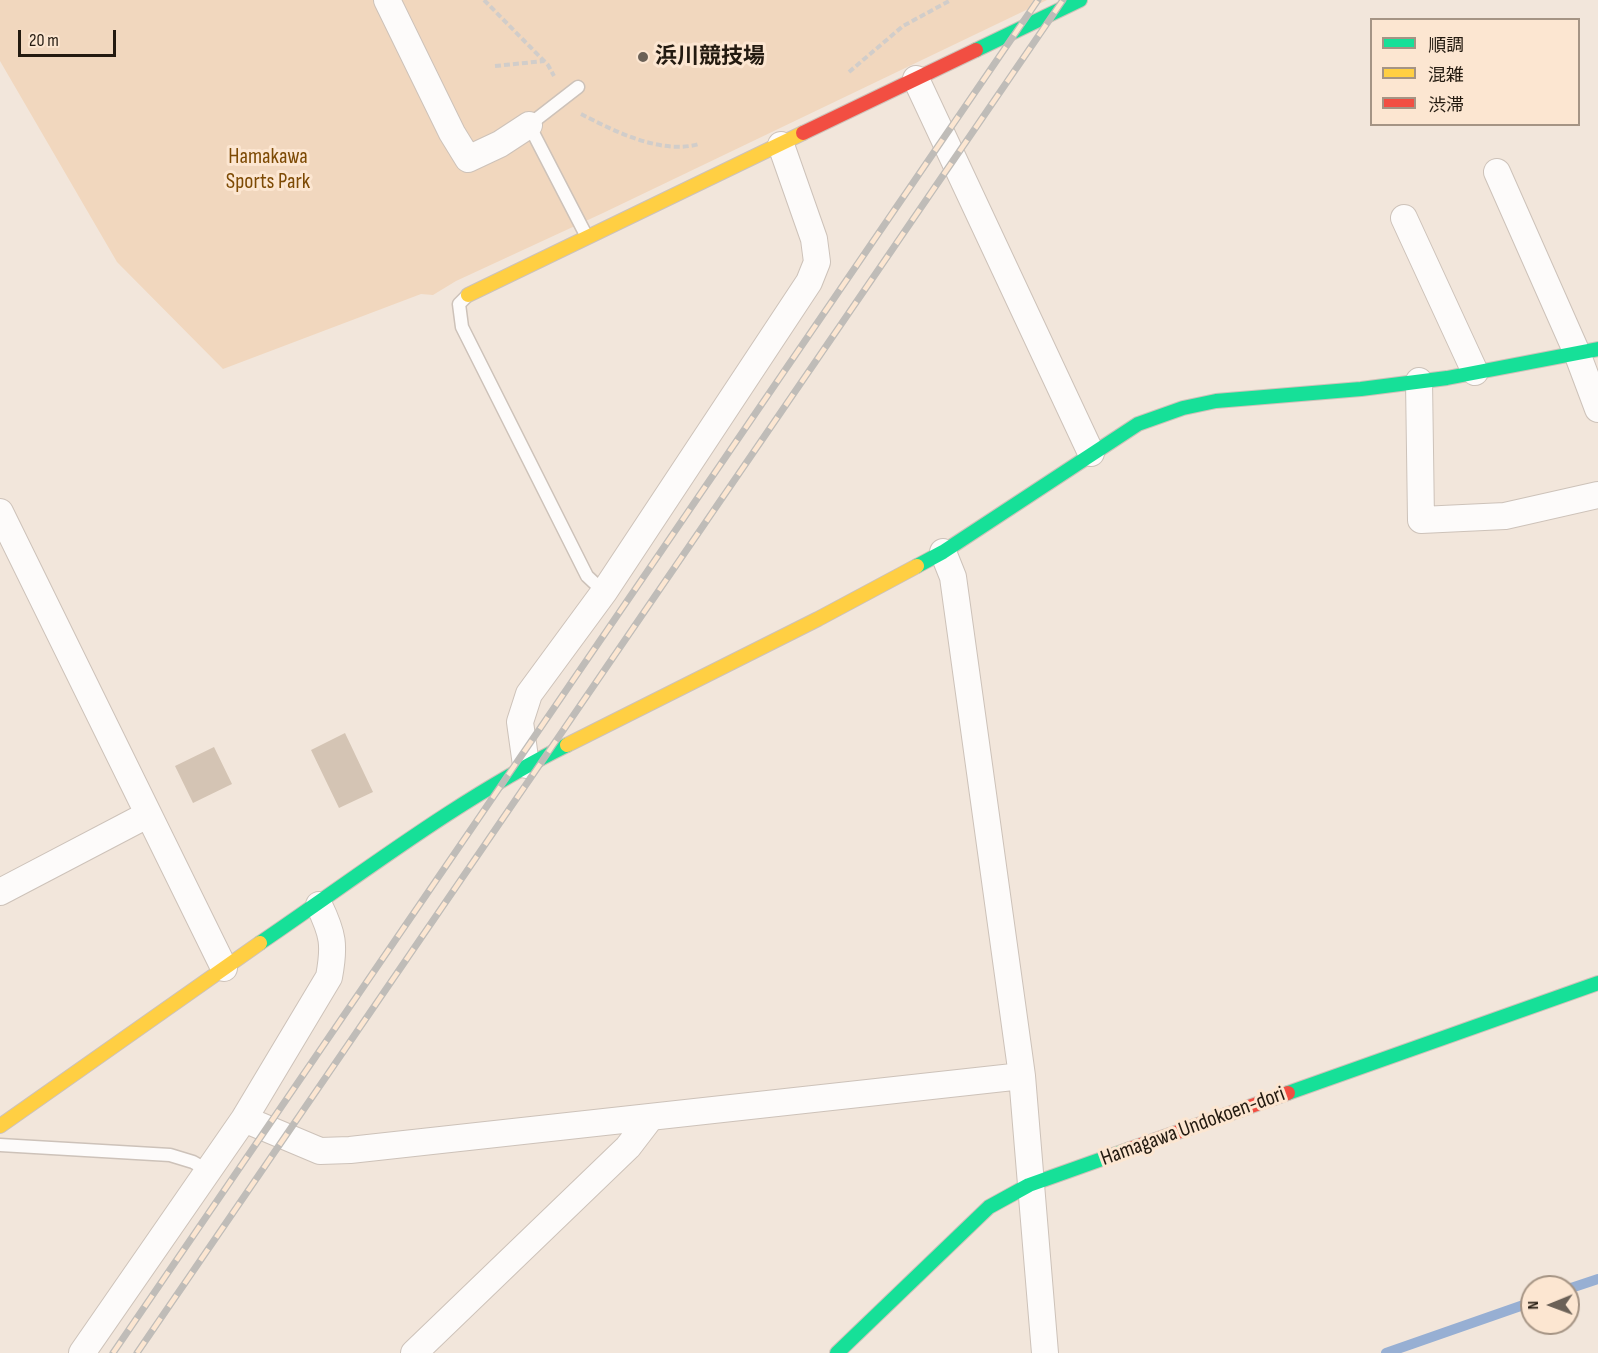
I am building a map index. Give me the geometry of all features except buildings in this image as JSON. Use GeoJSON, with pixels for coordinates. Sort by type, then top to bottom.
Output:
{"type":"FeatureCollection","features":[{"type":"Feature","properties":{"kind":"street"},"geometry":{"type":"LineString","coordinates":[[387,0],[452,134],[468,159],[500,144],[529,125]]}},
{"type":"Feature","properties":{"kind":"street"},"geometry":{"type":"LineString","coordinates":[[468,295],[1080,0]]}},
{"type":"Feature","properties":{"kind":"street"},"geometry":{"type":"LineString","coordinates":[[916,79],[1091,453]]}},
{"type":"Feature","properties":{"kind":"street"},"geometry":{"type":"LineString","coordinates":[[526,765],[520,722],[529,694],[604,592],[810,282],[817,262],[814,239],[781,145]]}},
{"type":"Feature","properties":{"kind":"street"},"geometry":{"type":"LineString","coordinates":[[1497,172],[1587,351],[1598,409]]}},
{"type":"Feature","properties":{"kind":"street"},"geometry":{"type":"LineString","coordinates":[[1404,218],[1475,372]]}},
{"type":"Feature","properties":{"kind":"street"},"geometry":{"type":"LineString","coordinates":[[0,1126],[224,968],[468,801],[526,765],[818,619],[943,552],[1138,424],[1216,401],[1419,381],[1587,351]]}},
{"type":"Feature","properties":{"kind":"street"},"geometry":{"type":"LineString","coordinates":[[1419,381],[1422,520],[1505,516],[1598,495]]}},
{"type":"Feature","properties":{"kind":"street"},"geometry":{"type":"LineString","coordinates":[[0,512],[224,968]]}},
{"type":"Feature","properties":{"kind":"street"},"geometry":{"type":"LineString","coordinates":[[943,552],[955,589],[1022,1076],[1029,1185],[1045,1353]]}},
{"type":"Feature","properties":{"kind":"street"},"geometry":{"type":"LineString","coordinates":[[0,892],[147,815]]}},
{"type":"Feature","properties":{"kind":"street"},"geometry":{"type":"LineString","coordinates":[[82,1353],[244,1119],[329,977],[334,954],[332,933],[319,905]]}},
{"type":"Feature","properties":{"kind":"street","name":"Hamagawa Undokoen-dori"},"geometry":{"type":"LineString","coordinates":[[837,1353],[989,1207],[1029,1185],[1598,983]]}},
{"type":"Feature","properties":{"kind":"street"},"geometry":{"type":"LineString","coordinates":[[244,1119],[320,1150],[350,1150],[1022,1076]]}},
{"type":"Feature","properties":{"kind":"street"},"geometry":{"type":"LineString","coordinates":[[414,1353],[628,1147],[651,1117]]}},
{"type":"Feature","properties":{"kind":"lane"},"geometry":{"type":"LineString","coordinates":[[578,87],[529,125],[588,238]]}},
{"type":"Feature","properties":{"kind":"lane"},"geometry":{"type":"LineString","coordinates":[[468,295],[459,304],[462,327],[587,576],[604,592]]}},
{"type":"Feature","properties":{"kind":"lane"},"geometry":{"type":"LineString","coordinates":[[0,1145],[170,1155],[193,1162],[207,1170]]}},
{"type":"Feature","properties":{"kind":"path"},"geometry":{"type":"LineString","coordinates":[[484,0],[544,61],[565,96],[581,114],[615,131],[658,143],[691,146],[701,144]]}},
{"type":"Feature","properties":{"kind":"path"},"geometry":{"type":"LineString","coordinates":[[840,78],[903,26],[951,0]]}},
{"type":"Feature","properties":{"kind":"path"},"geometry":{"type":"LineString","coordinates":[[495,66],[544,61]]}},
{"type":"Feature","properties":{"kind":"green space","name":"Hamakawa Sports Park"},"geometry":{"type":"Polygon","coordinates":[[[0,0],[1047,0],[456,281],[433,295],[421,294],[223,369],[117,262],[0,61],[0,0]]]}},
{"type":"Feature","properties":{"kind":"waterway"},"geometry":{"type":"LineString","coordinates":[[1580,1285],[1598,1279]]}},
{"type":"Feature","properties":{"kind":"waterway"},"geometry":{"type":"LineString","coordinates":[[1386,1353],[1520,1306]]}},
{"type":"Feature","properties":{"kind":"railway"},"geometry":{"type":"LineString","coordinates":[[113,1353],[1038,0]]}},
{"type":"Feature","properties":{"kind":"railway"},"geometry":{"type":"LineString","coordinates":[[137,1353],[1063,0]]}},
{"type":"Feature","properties":{"kind":"traffic: fast"},"geometry":{"type":"LineString","coordinates":[[976,50],[1080,0]]}},
{"type":"Feature","properties":{"kind":"traffic: fast"},"geometry":{"type":"LineString","coordinates":[[917,566],[943,552],[1138,424],[1183,408],[1216,401],[1361,389],[1447,378],[1598,349]]}},
{"type":"Feature","properties":{"kind":"traffic: fast"},"geometry":{"type":"LineString","coordinates":[[260,943],[448,813],[567,745]]}},
{"type":"Feature","properties":{"kind":"traffic: fast"},"geometry":{"type":"LineString","coordinates":[[1288,1093],[1598,983]]}},
{"type":"Feature","properties":{"kind":"traffic: fast"},"geometry":{"type":"LineString","coordinates":[[837,1353],[989,1207],[1029,1185],[1130,1149]]}},
{"type":"Feature","properties":{"kind":"traffic: slow"},"geometry":{"type":"LineString","coordinates":[[468,295],[803,133]]}},
{"type":"Feature","properties":{"kind":"traffic: slow"},"geometry":{"type":"LineString","coordinates":[[567,745],[818,619],[917,566]]}},
{"type":"Feature","properties":{"kind":"traffic: slow"},"geometry":{"type":"LineString","coordinates":[[0,1126],[260,943]]}},
{"type":"Feature","properties":{"kind":"traffic: jam"},"geometry":{"type":"LineString","coordinates":[[803,133],[976,50]]}},
{"type":"Feature","properties":{"kind":"traffic: jam"},"geometry":{"type":"LineString","coordinates":[[1130,1149],[1288,1093]]}},
{"type":"Feature","properties":{"kind":"place","name":"浜川競技場"},"geometry":{"type":"Point","coordinates":[643,57]}}]}
